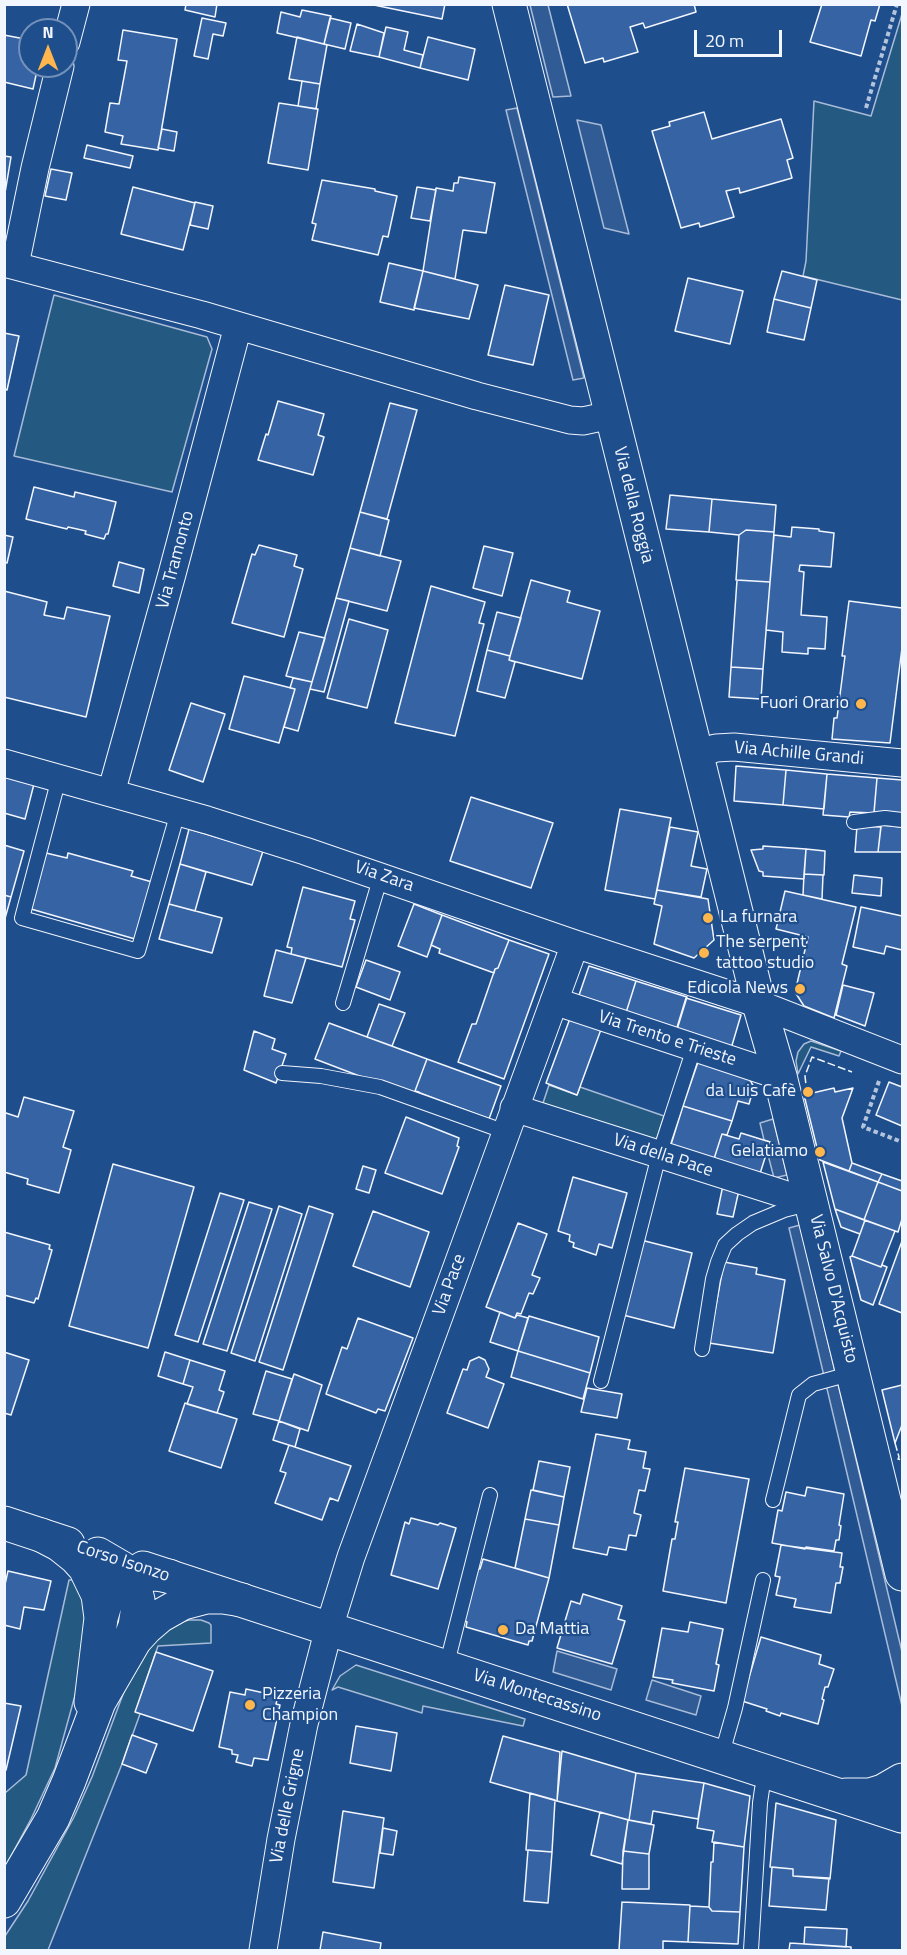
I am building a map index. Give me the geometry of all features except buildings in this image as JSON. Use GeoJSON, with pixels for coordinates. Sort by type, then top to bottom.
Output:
{"type":"FeatureCollection","features":[{"type":"Feature","properties":{"kind":"main road","name":"Via della Roggia"},"geometry":{"type":"LineString","coordinates":[[508,4],[759,1005]]}},
{"type":"Feature","properties":{"kind":"main road","name":"Via Salvo D'Acquisto"},"geometry":{"type":"LineString","coordinates":[[759,1005],[780,1076],[853,1373],[890,1501],[903,1574]]}},
{"type":"Feature","properties":{"kind":"main road","name":"Corso Isonzo"},"geometry":{"type":"LineString","coordinates":[[4,1523],[242,1600]]}},
{"type":"Feature","properties":{"kind":"main road"},"geometry":{"type":"LineString","coordinates":[[41,1535],[60,1545],[85,1568],[98,1595],[101,1618]]}},
{"type":"Feature","properties":{"kind":"main road"},"geometry":{"type":"LineString","coordinates":[[98,1554],[122,1568],[130,1578],[138,1600],[135,1626],[120,1664]]}},
{"type":"Feature","properties":{"kind":"main road"},"geometry":{"type":"LineString","coordinates":[[84,1739],[94,1683],[101,1618],[107,1598],[115,1587],[130,1578],[154,1574],[169,1576]]}},
{"type":"Feature","properties":{"kind":"main road"},"geometry":{"type":"LineString","coordinates":[[4,1901],[52,1818],[69,1781],[99,1702],[135,1640],[160,1616],[183,1603],[206,1597],[242,1600]]}},
{"type":"Feature","properties":{"kind":"main road","name":"Via Montecassino"},"geometry":{"type":"LineString","coordinates":[[242,1600],[903,1816]]}},
{"type":"Feature","properties":{"kind":"main road","name":"Via Montecassino"},"geometry":{"type":"LineString","coordinates":[[832,1793],[870,1795],[903,1781]]}},
{"type":"Feature","properties":{"kind":"main road"},"geometry":{"type":"LineString","coordinates":[[903,1781],[898,1792],[898,1801],[903,1811]]}},
{"type":"Feature","properties":{"kind":"street"},"geometry":{"type":"LineString","coordinates":[[57,78],[10,264],[238,326],[477,396],[570,420],[583,421],[611,415]]}},
{"type":"Feature","properties":{"kind":"street","name":"Via Tramonto"},"geometry":{"type":"LineString","coordinates":[[111,793],[238,326]]}},
{"type":"Feature","properties":{"kind":"street","name":"Via Achille Grandi"},"geometry":{"type":"LineString","coordinates":[[696,754],[724,747],[734,747],[903,763]]}},
{"type":"Feature","properties":{"kind":"street","name":"Via Zara"},"geometry":{"type":"LineString","coordinates":[[4,763],[305,850],[759,1005]]}},
{"type":"Feature","properties":{"kind":"street","name":"Via Pace"},"geometry":{"type":"LineString","coordinates":[[329,1628],[351,1557],[575,944]]}},
{"type":"Feature","properties":{"kind":"street","name":"Via Trento e Trieste"},"geometry":{"type":"LineString","coordinates":[[554,1001],[780,1076]]}},
{"type":"Feature","properties":{"kind":"street"},"geometry":{"type":"LineString","coordinates":[[759,1005],[896,1058]]}},
{"type":"Feature","properties":{"kind":"street","name":"Via della Pace"},"geometry":{"type":"LineString","coordinates":[[510,1120],[659,1155],[812,1203]]}},
{"type":"Feature","properties":{"kind":"street","name":"Via delle Grigne"},"geometry":{"type":"LineString","coordinates":[[263,1950],[281,1839],[304,1724],[329,1628]]}},
{"type":"Feature","properties":{"kind":"lane"},"geometry":{"type":"LineString","coordinates":[[59,778],[22,918],[138,951],[178,812]]}},
{"type":"Feature","properties":{"kind":"lane"},"geometry":{"type":"LineString","coordinates":[[854,822],[885,818],[903,820]]}},
{"type":"Feature","properties":{"kind":"lane"},"geometry":{"type":"LineString","coordinates":[[343,1003],[381,876]]}},
{"type":"Feature","properties":{"kind":"lane"},"geometry":{"type":"LineString","coordinates":[[601,1381],[659,1155],[693,1048]]}},
{"type":"Feature","properties":{"kind":"lane"},"geometry":{"type":"LineString","coordinates":[[282,1073],[332,1078],[380,1087],[510,1120]]}},
{"type":"Feature","properties":{"kind":"lane"},"geometry":{"type":"LineString","coordinates":[[702,1348],[713,1279],[725,1245],[737,1234],[768,1216],[812,1203]]}},
{"type":"Feature","properties":{"kind":"lane"},"geometry":{"type":"LineString","coordinates":[[773,1500],[800,1395],[813,1384],[853,1373]]}},
{"type":"Feature","properties":{"kind":"lane"},"geometry":{"type":"LineString","coordinates":[[446,1667],[490,1495]]}},
{"type":"Feature","properties":{"kind":"lane"},"geometry":{"type":"LineString","coordinates":[[721,1756],[735,1708],[764,1580]]}},
{"type":"Feature","properties":{"kind":"lane"},"geometry":{"type":"LineString","coordinates":[[751,1950],[760,1803],[768,1772]]}},
{"type":"Feature","properties":{"kind":"path"},"geometry":{"type":"LineString","coordinates":[[866,108],[897,4]]}},
{"type":"Feature","properties":{"kind":"path"},"geometry":{"type":"LineString","coordinates":[[896,1058],[863,1127],[903,1142]]}},
{"type":"Feature","properties":{"kind":"shaded area"},"geometry":{"type":"Polygon","coordinates":[[[530,5],[548,5],[571,96],[553,97],[530,5]]]}},
{"type":"Feature","properties":{"kind":"shaded area"},"geometry":{"type":"Polygon","coordinates":[[[902,14],[902,300],[803,276],[806,261],[814,101],[871,116],[902,14]]]}},
{"type":"Feature","properties":{"kind":"shaded area"},"geometry":{"type":"Polygon","coordinates":[[[517,108],[584,378],[573,380],[506,110],[517,108]]]}},
{"type":"Feature","properties":{"kind":"shaded area"},"geometry":{"type":"Polygon","coordinates":[[[577,120],[601,125],[629,234],[604,228],[577,120]]]}},
{"type":"Feature","properties":{"kind":"shaded area"},"geometry":{"type":"Polygon","coordinates":[[[54,295],[207,337],[212,349],[172,492],[14,456],[54,295]]]}},
{"type":"Feature","properties":{"kind":"shaded area"},"geometry":{"type":"Polygon","coordinates":[[[811,1041],[841,1051],[839,1056],[811,1047],[798,1074],[796,1061],[798,1052],[804,1044],[811,1041]]]}},
{"type":"Feature","properties":{"kind":"shaded area"},"geometry":{"type":"Polygon","coordinates":[[[549,1085],[577,1095],[580,1087],[664,1116],[655,1144],[542,1106],[549,1085]]]}},
{"type":"Feature","properties":{"kind":"shaded area"},"geometry":{"type":"Polygon","coordinates":[[[773,1119],[787,1175],[774,1178],[767,1151],[770,1142],[764,1140],[760,1123],[773,1119]]]}},
{"type":"Feature","properties":{"kind":"shaded area"},"geometry":{"type":"Polygon","coordinates":[[[800,1225],[902,1652],[902,1706],[789,1228],[800,1225]]]}},
{"type":"Feature","properties":{"kind":"shaded area"},"geometry":{"type":"Polygon","coordinates":[[[69,1580],[73,1580],[86,1603],[79,1681],[55,1768],[5,1867],[5,1793],[26,1775],[69,1580]]]}},
{"type":"Feature","properties":{"kind":"shaded area"},"geometry":{"type":"Polygon","coordinates":[[[201,1620],[211,1625],[211,1643],[158,1646],[136,1711],[140,1714],[122,1764],[48,1950],[5,1950],[5,1936],[28,1901],[74,1817],[143,1649],[177,1623],[201,1620]]]}},
{"type":"Feature","properties":{"kind":"shaded area"},"geometry":{"type":"Polygon","coordinates":[[[557,1651],[617,1669],[611,1690],[553,1672],[557,1651]]]}},
{"type":"Feature","properties":{"kind":"shaded area"},"geometry":{"type":"Polygon","coordinates":[[[356,1665],[525,1719],[523,1726],[423,1706],[422,1713],[338,1687],[332,1690],[340,1676],[356,1665]]]}},
{"type":"Feature","properties":{"kind":"shaded area"},"geometry":{"type":"Polygon","coordinates":[[[652,1680],[701,1696],[696,1715],[646,1700],[652,1680]]]}},
{"type":"Feature","properties":{"kind":"fence"},"geometry":{"type":"LineString","coordinates":[[807,1094],[805,1076],[812,1057],[852,1072]]}},
{"type":"Feature","properties":{"kind":"fence"},"geometry":{"type":"LineString","coordinates":[[895,1443],[898,1459],[902,1460]]}},
{"type":"Feature","properties":{"kind":"place","name":"Fuori Orario"},"geometry":{"type":"Point","coordinates":[861,704]}},
{"type":"Feature","properties":{"kind":"place","name":"La furnara"},"geometry":{"type":"Point","coordinates":[708,918]}},
{"type":"Feature","properties":{"kind":"place","name":"The serpent tattoo studio"},"geometry":{"type":"Point","coordinates":[704,953]}},
{"type":"Feature","properties":{"kind":"place","name":"Edicola News"},"geometry":{"type":"Point","coordinates":[800,989]}},
{"type":"Feature","properties":{"kind":"place","name":"da Luis Cafè"},"geometry":{"type":"Point","coordinates":[808,1092]}},
{"type":"Feature","properties":{"kind":"place","name":"Gelatiamo"},"geometry":{"type":"Point","coordinates":[820,1152]}},
{"type":"Feature","properties":{"kind":"place","name":"Da Mattia"},"geometry":{"type":"Point","coordinates":[503,1630]}},
{"type":"Feature","properties":{"kind":"place","name":"Pizzeria Champion"},"geometry":{"type":"Point","coordinates":[250,1705]}}]}
